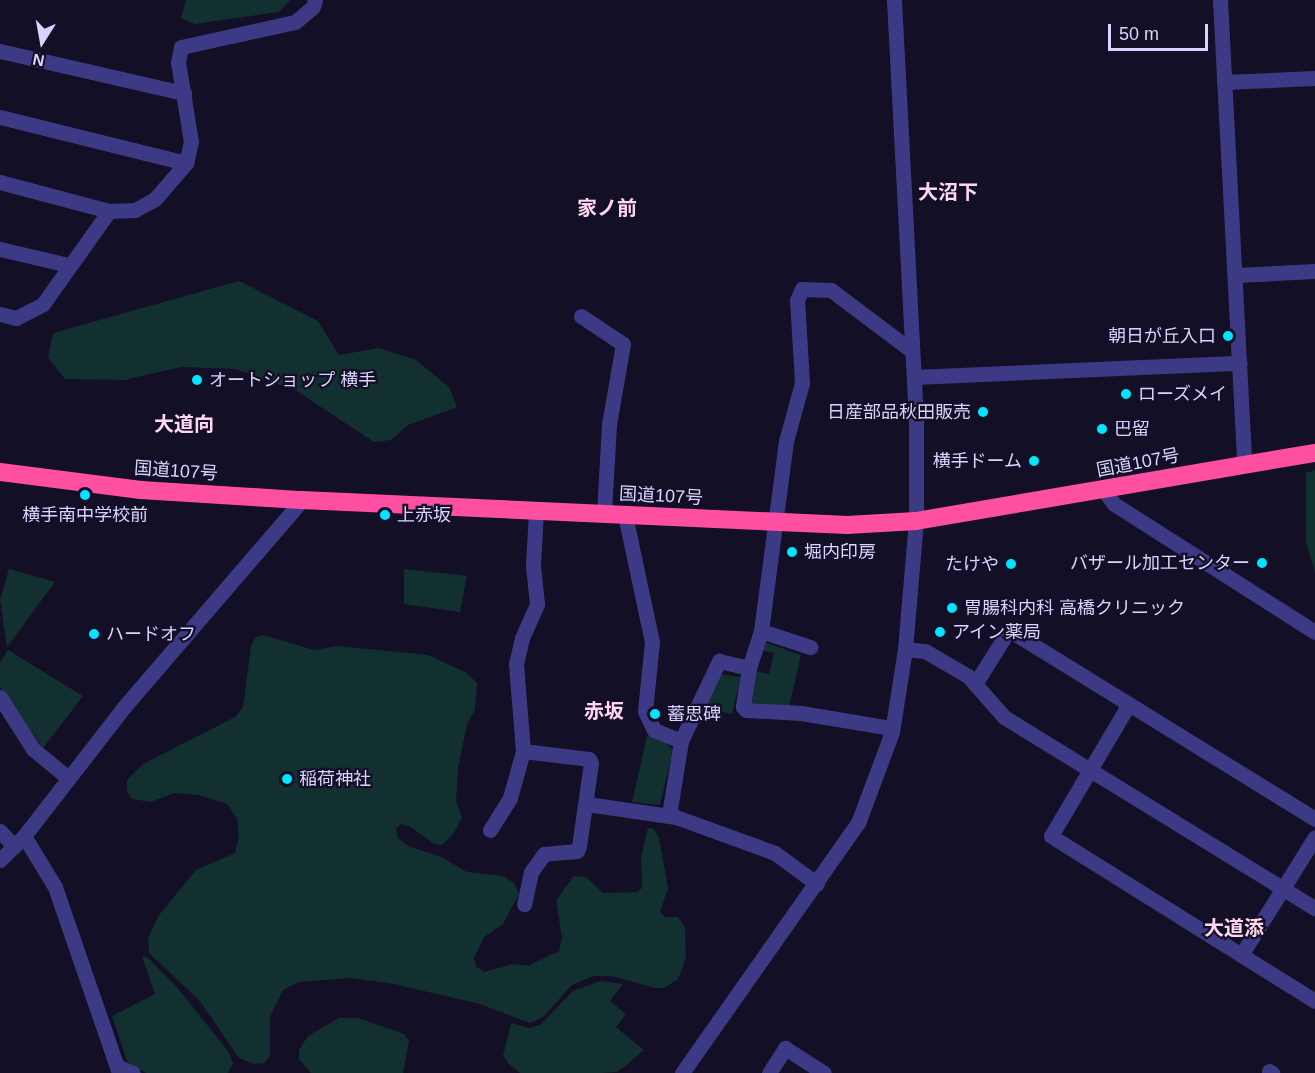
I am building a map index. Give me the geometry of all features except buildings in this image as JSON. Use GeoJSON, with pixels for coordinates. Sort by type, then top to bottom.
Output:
{"type":"FeatureCollection","features":[{"type":"Feature","properties":{"kind":"highway","name":"国道107号"},"geometry":{"type":"LineString","coordinates":[[0,472],[141,490],[302,500],[777,523],[916,521],[1105,492],[1244,464],[1315,453]]}},
{"type":"Feature","properties":{"kind":"street"},"geometry":{"type":"LineString","coordinates":[[0,182],[109,211],[135,210],[155,199],[186,163],[192,142],[178,62],[181,47],[295,22],[313,7],[315,0]]}},
{"type":"Feature","properties":{"kind":"street"},"geometry":{"type":"LineString","coordinates":[[682,1073],[858,823],[892,728],[905,649],[916,521],[914,377],[894,0]]}},
{"type":"Feature","properties":{"kind":"street"},"geometry":{"type":"LineString","coordinates":[[1220,0],[1236,274],[1244,464]]}},
{"type":"Feature","properties":{"kind":"street"},"geometry":{"type":"LineString","coordinates":[[0,51],[184,93]]}},
{"type":"Feature","properties":{"kind":"street"},"geometry":{"type":"LineString","coordinates":[[1224,82],[1315,78]]}},
{"type":"Feature","properties":{"kind":"street"},"geometry":{"type":"LineString","coordinates":[[0,117],[186,163]]}},
{"type":"Feature","properties":{"kind":"street"},"geometry":{"type":"LineString","coordinates":[[0,314],[16,318],[31,314],[43,304],[68,265],[109,211]]}},
{"type":"Feature","properties":{"kind":"street"},"geometry":{"type":"LineString","coordinates":[[0,249],[68,265]]}},
{"type":"Feature","properties":{"kind":"street"},"geometry":{"type":"LineString","coordinates":[[1236,274],[1315,271]]}},
{"type":"Feature","properties":{"kind":"street"},"geometry":{"type":"LineString","coordinates":[[892,728],[801,713],[746,710],[743,707],[749,668],[761,631],[786,441],[802,383],[798,300],[802,289],[831,290],[912,351]]}},
{"type":"Feature","properties":{"kind":"street"},"geometry":{"type":"LineString","coordinates":[[581,316],[623,344],[609,424],[604,513]]}},
{"type":"Feature","properties":{"kind":"street"},"geometry":{"type":"LineString","coordinates":[[914,377],[1240,363]]}},
{"type":"Feature","properties":{"kind":"street"},"geometry":{"type":"LineString","coordinates":[[1105,492],[1114,504],[1315,632]]}},
{"type":"Feature","properties":{"kind":"street"},"geometry":{"type":"LineString","coordinates":[[0,860],[19,841],[68,777],[302,500]]}},
{"type":"Feature","properties":{"kind":"street"},"geometry":{"type":"LineString","coordinates":[[490,830],[510,798],[523,751],[516,664],[522,638],[537,604],[533,566],[536,510]]}},
{"type":"Feature","properties":{"kind":"street"},"geometry":{"type":"LineString","coordinates":[[625,515],[652,642],[645,711],[654,730],[681,741]]}},
{"type":"Feature","properties":{"kind":"street"},"geometry":{"type":"LineString","coordinates":[[975,684],[1009,630],[1315,819]]}},
{"type":"Feature","properties":{"kind":"street"},"geometry":{"type":"LineString","coordinates":[[761,631],[810,647]]}},
{"type":"Feature","properties":{"kind":"street"},"geometry":{"type":"LineString","coordinates":[[905,649],[925,651],[968,676],[1004,717],[1315,908]]}},
{"type":"Feature","properties":{"kind":"street"},"geometry":{"type":"LineString","coordinates":[[669,814],[681,741],[719,661],[749,668]]}},
{"type":"Feature","properties":{"kind":"street"},"geometry":{"type":"LineString","coordinates":[[0,697],[33,749],[68,777]]}},
{"type":"Feature","properties":{"kind":"street"},"geometry":{"type":"LineString","coordinates":[[1129,704],[1051,836],[1315,1001]]}},
{"type":"Feature","properties":{"kind":"street"},"geometry":{"type":"LineString","coordinates":[[523,751],[589,759],[587,804],[577,850],[544,854],[531,872],[524,904]]}},
{"type":"Feature","properties":{"kind":"street"},"geometry":{"type":"LineString","coordinates":[[587,804],[669,814],[775,853],[817,884]]}},
{"type":"Feature","properties":{"kind":"street"},"geometry":{"type":"LineString","coordinates":[[0,831],[19,841],[55,887],[123,1071]]}},
{"type":"Feature","properties":{"kind":"street"},"geometry":{"type":"LineString","coordinates":[[1241,955],[1315,837]]}},
{"type":"Feature","properties":{"kind":"street"},"geometry":{"type":"LineString","coordinates":[[769,1073],[785,1048],[824,1073]]}},
{"type":"Feature","properties":{"kind":"green space"},"geometry":{"type":"Polygon","coordinates":[[[186,0],[290,0],[279,12],[195,24],[181,18],[186,0]]]}},
{"type":"Feature","properties":{"kind":"green space"},"geometry":{"type":"Polygon","coordinates":[[[239,281],[318,321],[339,355],[379,348],[416,360],[449,387],[457,407],[408,425],[391,440],[374,442],[295,390],[236,369],[181,367],[125,380],[65,379],[48,358],[53,333],[239,281]]]}},
{"type":"Feature","properties":{"kind":"green space"},"geometry":{"type":"Polygon","coordinates":[[[1315,470],[1315,572],[1306,542],[1306,473],[1315,470]]]}},
{"type":"Feature","properties":{"kind":"green space"},"geometry":{"type":"Polygon","coordinates":[[[9,569],[55,582],[7,647],[0,600],[9,569]]]}},
{"type":"Feature","properties":{"kind":"green space"},"geometry":{"type":"Polygon","coordinates":[[[404,569],[467,576],[460,612],[404,604],[404,569]]]}},
{"type":"Feature","properties":{"kind":"green space"},"geometry":{"type":"Polygon","coordinates":[[[263,635],[314,650],[337,646],[428,655],[467,673],[477,683],[475,710],[467,724],[458,769],[456,802],[462,817],[454,833],[442,845],[434,844],[411,827],[401,824],[396,829],[398,838],[408,846],[441,857],[467,872],[503,876],[514,883],[519,894],[503,924],[484,937],[474,958],[476,966],[484,972],[513,964],[528,966],[559,951],[562,938],[556,900],[574,876],[586,877],[603,893],[637,892],[642,888],[641,857],[648,828],[654,829],[659,838],[668,888],[660,912],[665,917],[678,917],[685,927],[686,958],[678,979],[664,988],[655,988],[612,976],[593,976],[572,985],[543,1017],[530,1023],[480,1004],[389,983],[349,978],[299,982],[283,990],[270,1017],[270,1056],[264,1063],[254,1064],[239,1058],[199,1000],[149,953],[148,938],[159,915],[196,870],[235,853],[239,835],[237,819],[227,804],[199,795],[174,793],[151,802],[132,799],[127,792],[127,780],[143,764],[235,717],[243,707],[251,646],[255,638],[263,635]]]}},
{"type":"Feature","properties":{"kind":"green space"},"geometry":{"type":"Polygon","coordinates":[[[762,641],[801,655],[789,707],[752,703],[754,671],[769,674],[774,653],[759,650],[762,641]]]}},
{"type":"Feature","properties":{"kind":"green space"},"geometry":{"type":"Polygon","coordinates":[[[8,650],[83,696],[43,748],[0,687],[0,662],[8,650]]]}},
{"type":"Feature","properties":{"kind":"green space"},"geometry":{"type":"Polygon","coordinates":[[[720,674],[741,677],[732,714],[702,708],[720,674]]]}},
{"type":"Feature","properties":{"kind":"green space"},"geometry":{"type":"Polygon","coordinates":[[[647,736],[661,738],[673,750],[660,805],[632,802],[647,736]]]}},
{"type":"Feature","properties":{"kind":"green space"},"geometry":{"type":"Polygon","coordinates":[[[142,956],[147,957],[176,986],[228,1051],[233,1063],[228,1073],[146,1073],[127,1061],[112,1016],[155,994],[142,956]]]}},
{"type":"Feature","properties":{"kind":"green space"},"geometry":{"type":"Polygon","coordinates":[[[600,981],[623,984],[610,1001],[626,1014],[616,1027],[644,1050],[617,1072],[520,1073],[509,1064],[503,1056],[511,1023],[529,1028],[540,1025],[573,991],[600,981]]]}},
{"type":"Feature","properties":{"kind":"green space"},"geometry":{"type":"Polygon","coordinates":[[[339,1018],[358,1018],[404,1034],[409,1041],[403,1073],[311,1073],[299,1059],[299,1050],[308,1036],[339,1018]]]}},
{"type":"Feature","properties":{"kind":"place","name":"朝日が丘入口"},"geometry":{"type":"Point","coordinates":[1228,336]}},
{"type":"Feature","properties":{"kind":"place","name":"オートショップ 横手"},"geometry":{"type":"Point","coordinates":[197,380]}},
{"type":"Feature","properties":{"kind":"place","name":"ローズメイ"},"geometry":{"type":"Point","coordinates":[1126,394]}},
{"type":"Feature","properties":{"kind":"place","name":"日産部品秋田販売"},"geometry":{"type":"Point","coordinates":[983,412]}},
{"type":"Feature","properties":{"kind":"place","name":"巴留"},"geometry":{"type":"Point","coordinates":[1102,429]}},
{"type":"Feature","properties":{"kind":"place","name":"横手ドーム"},"geometry":{"type":"Point","coordinates":[1034,461]}},
{"type":"Feature","properties":{"kind":"place","name":"横手南中学校前"},"geometry":{"type":"Point","coordinates":[85,495]}},
{"type":"Feature","properties":{"kind":"place","name":"上赤坂"},"geometry":{"type":"Point","coordinates":[385,515]}},
{"type":"Feature","properties":{"kind":"place","name":"堀内印房"},"geometry":{"type":"Point","coordinates":[792,552]}},
{"type":"Feature","properties":{"kind":"place","name":"バザール加工センター"},"geometry":{"type":"Point","coordinates":[1262,563]}},
{"type":"Feature","properties":{"kind":"place","name":"たけや"},"geometry":{"type":"Point","coordinates":[1011,564]}},
{"type":"Feature","properties":{"kind":"place","name":"胃腸科内科 高橋クリニック"},"geometry":{"type":"Point","coordinates":[952,608]}},
{"type":"Feature","properties":{"kind":"place","name":"アイン薬局"},"geometry":{"type":"Point","coordinates":[940,632]}},
{"type":"Feature","properties":{"kind":"place","name":"ハードオフ"},"geometry":{"type":"Point","coordinates":[94,634]}},
{"type":"Feature","properties":{"kind":"place","name":"蓄思碑"},"geometry":{"type":"Point","coordinates":[655,714]}},
{"type":"Feature","properties":{"kind":"place","name":"稲荷神社"},"geometry":{"type":"Point","coordinates":[287,779]}},
{"type":"Feature","properties":{"kind":"district","name":"大沼下"},"geometry":{"type":"Point","coordinates":[948,192]}},
{"type":"Feature","properties":{"kind":"district","name":"家ノ前"},"geometry":{"type":"Point","coordinates":[607,208]}},
{"type":"Feature","properties":{"kind":"district","name":"大道向"},"geometry":{"type":"Point","coordinates":[184,424]}},
{"type":"Feature","properties":{"kind":"district","name":"赤坂"},"geometry":{"type":"Point","coordinates":[604,711]}},
{"type":"Feature","properties":{"kind":"district","name":"大道添"},"geometry":{"type":"Point","coordinates":[1234,928]}}]}
